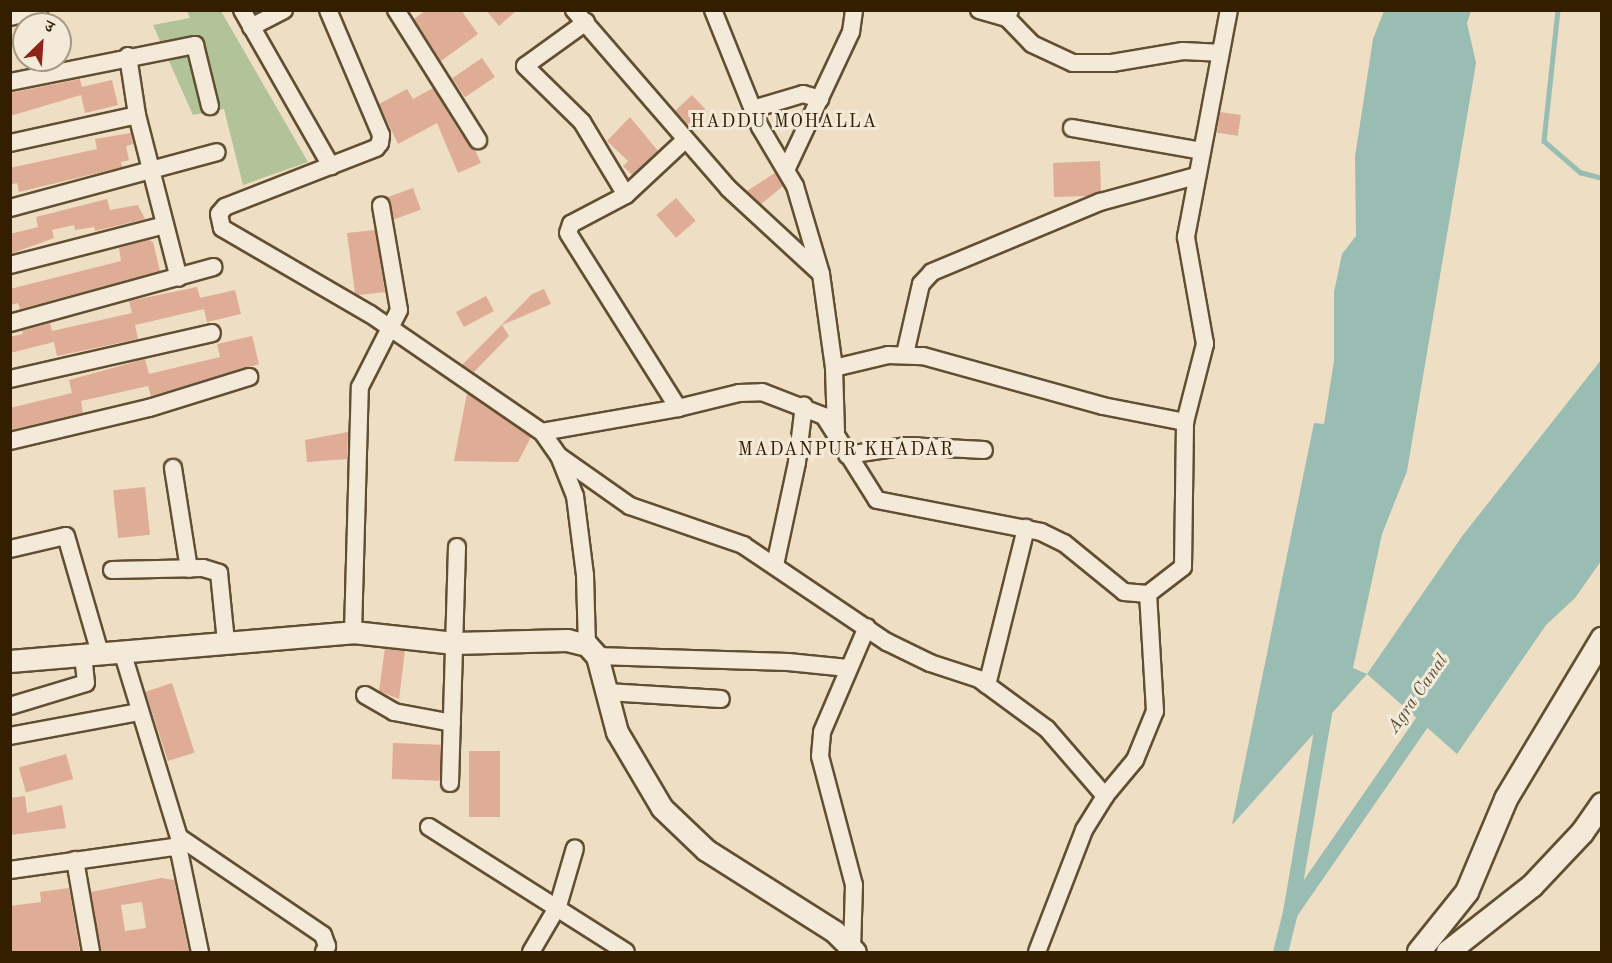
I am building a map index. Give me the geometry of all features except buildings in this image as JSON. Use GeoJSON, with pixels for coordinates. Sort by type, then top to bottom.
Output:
{"type":"FeatureCollection","features":[{"type":"Feature","properties":{"kind":"main road"},"geometry":{"type":"LineString","coordinates":[[1419,952],[1467,892],[1506,799],[1602,639]]}},
{"type":"Feature","properties":{"kind":"main road"},"geometry":{"type":"LineString","coordinates":[[1448,952],[1532,886],[1582,833],[1602,804]]}},
{"type":"Feature","properties":{"kind":"street"},"geometry":{"type":"LineString","coordinates":[[10,17],[39,10]]}},
{"type":"Feature","properties":{"kind":"street"},"geometry":{"type":"LineString","coordinates":[[242,10],[331,166]]}},
{"type":"Feature","properties":{"kind":"street"},"geometry":{"type":"LineString","coordinates":[[251,27],[284,10]]}},
{"type":"Feature","properties":{"kind":"street"},"geometry":{"type":"LineString","coordinates":[[328,10],[381,135],[376,148],[225,207],[219,214],[222,228],[388,327],[542,432],[559,456],[579,516],[592,650],[607,692],[618,735],[662,808],[706,850],[835,932],[854,951]]}},
{"type":"Feature","properties":{"kind":"street"},"geometry":{"type":"LineString","coordinates":[[396,10],[478,140]]}},
{"type":"Feature","properties":{"kind":"street"},"geometry":{"type":"LineString","coordinates":[[713,10],[774,156],[786,170],[795,186],[821,274],[834,368],[836,431]]}},
{"type":"Feature","properties":{"kind":"street"},"geometry":{"type":"LineString","coordinates":[[786,170],[851,32],[854,10]]}},
{"type":"Feature","properties":{"kind":"street"},"geometry":{"type":"LineString","coordinates":[[979,10],[1009,14],[1032,44],[1073,63],[1112,63],[1183,51],[1218,53]]}},
{"type":"Feature","properties":{"kind":"street"},"geometry":{"type":"LineString","coordinates":[[542,432],[678,408],[752,392],[804,405],[825,416],[877,500],[1026,528],[1064,543],[1124,592],[1148,594],[1183,567],[1185,422],[1205,344],[1186,249],[1197,176],[1215,98],[1218,53],[1229,10]]}},
{"type":"Feature","properties":{"kind":"street"},"geometry":{"type":"LineString","coordinates":[[626,195],[582,122],[525,66],[580,16],[685,140],[743,203],[821,274]]}},
{"type":"Feature","properties":{"kind":"street"},"geometry":{"type":"LineString","coordinates":[[10,82],[128,56],[195,45],[210,106]]}},
{"type":"Feature","properties":{"kind":"street"},"geometry":{"type":"LineString","coordinates":[[128,56],[137,115],[178,278]]}},
{"type":"Feature","properties":{"kind":"street"},"geometry":{"type":"LineString","coordinates":[[753,109],[803,94],[820,99]]}},
{"type":"Feature","properties":{"kind":"street"},"geometry":{"type":"LineString","coordinates":[[10,143],[137,115]]}},
{"type":"Feature","properties":{"kind":"street"},"geometry":{"type":"LineString","coordinates":[[1072,128],[1202,151]]}},
{"type":"Feature","properties":{"kind":"street"},"geometry":{"type":"LineString","coordinates":[[678,408],[568,233],[570,224],[626,195],[685,140]]}},
{"type":"Feature","properties":{"kind":"street"},"geometry":{"type":"LineString","coordinates":[[10,208],[217,152]]}},
{"type":"Feature","properties":{"kind":"street"},"geometry":{"type":"LineString","coordinates":[[904,354],[921,284],[932,272],[1100,202],[1197,176]]}},
{"type":"Feature","properties":{"kind":"street"},"geometry":{"type":"LineString","coordinates":[[353,632],[360,387],[388,327],[399,310],[381,206]]}},
{"type":"Feature","properties":{"kind":"street"},"geometry":{"type":"LineString","coordinates":[[10,265],[165,225]]}},
{"type":"Feature","properties":{"kind":"street"},"geometry":{"type":"LineString","coordinates":[[10,323],[213,267]]}},
{"type":"Feature","properties":{"kind":"street"},"geometry":{"type":"LineString","coordinates":[[10,379],[212,333]]}},
{"type":"Feature","properties":{"kind":"street"},"geometry":{"type":"LineString","coordinates":[[834,368],[904,354],[977,369],[1103,406],[1185,422]]}},
{"type":"Feature","properties":{"kind":"street"},"geometry":{"type":"LineString","coordinates":[[10,441],[149,408],[249,377]]}},
{"type":"Feature","properties":{"kind":"street"},"geometry":{"type":"LineString","coordinates":[[775,565],[804,405]]}},
{"type":"Feature","properties":{"kind":"street"},"geometry":{"type":"LineString","coordinates":[[848,455],[907,446],[984,450]]}},
{"type":"Feature","properties":{"kind":"street"},"geometry":{"type":"LineString","coordinates":[[559,456],[630,506],[744,545],[867,627],[919,658],[966,673],[987,685],[1047,729],[1105,796]]}},
{"type":"Feature","properties":{"kind":"street"},"geometry":{"type":"LineString","coordinates":[[173,468],[189,569]]}},
{"type":"Feature","properties":{"kind":"street"},"geometry":{"type":"LineString","coordinates":[[987,685],[1026,528]]}},
{"type":"Feature","properties":{"kind":"street"},"geometry":{"type":"LineString","coordinates":[[10,549],[66,536],[92,654],[86,683],[10,706]]}},
{"type":"Feature","properties":{"kind":"street"},"geometry":{"type":"LineString","coordinates":[[450,783],[457,547]]}},
{"type":"Feature","properties":{"kind":"street"},"geometry":{"type":"LineString","coordinates":[[112,570],[189,569],[219,573],[226,642]]}},
{"type":"Feature","properties":{"kind":"street"},"geometry":{"type":"LineString","coordinates":[[1038,952],[1084,830],[1105,796],[1135,760],[1155,711],[1148,594]]}},
{"type":"Feature","properties":{"kind":"street"},"geometry":{"type":"LineString","coordinates":[[854,951],[854,885],[820,756],[822,732],[867,627]]}},
{"type":"Feature","properties":{"kind":"street"},"geometry":{"type":"LineString","coordinates":[[10,661],[353,632],[454,643],[567,640],[592,650],[848,668]]}},
{"type":"Feature","properties":{"kind":"street"},"geometry":{"type":"LineString","coordinates":[[122,651],[179,837],[323,935],[327,946],[324,952]]}},
{"type":"Feature","properties":{"kind":"street"},"geometry":{"type":"LineString","coordinates":[[607,692],[721,699]]}},
{"type":"Feature","properties":{"kind":"street"},"geometry":{"type":"LineString","coordinates":[[365,695],[394,712],[452,723]]}},
{"type":"Feature","properties":{"kind":"street"},"geometry":{"type":"LineString","coordinates":[[10,736],[140,712]]}},
{"type":"Feature","properties":{"kind":"street"},"geometry":{"type":"LineString","coordinates":[[429,827],[558,906],[626,952]]}},
{"type":"Feature","properties":{"kind":"street"},"geometry":{"type":"LineString","coordinates":[[10,870],[168,846],[179,851],[200,952]]}},
{"type":"Feature","properties":{"kind":"street"},"geometry":{"type":"LineString","coordinates":[[531,952],[558,906],[575,848]]}},
{"type":"Feature","properties":{"kind":"street"},"geometry":{"type":"LineString","coordinates":[[75,860],[91,952]]}},
{"type":"Feature","properties":{"kind":"green space"},"geometry":{"type":"Polygon","coordinates":[[[187,11],[221,11],[308,162],[243,185],[224,109],[193,115],[153,25],[190,18],[187,11]]]}},
{"type":"Feature","properties":{"kind":"water"},"geometry":{"type":"Polygon","coordinates":[[[1384,11],[1471,11],[1467,23],[1476,63],[1407,471],[1382,534],[1353,668],[1367,674],[1232,825],[1314,423],[1324,424],[1334,361],[1334,292],[1342,254],[1356,236],[1355,157],[1373,39],[1384,11]]]}},
{"type":"Feature","properties":{"kind":"water"},"geometry":{"type":"Polygon","coordinates":[[[1601,360],[1601,561],[1575,598],[1546,625],[1457,754],[1367,674],[1463,535],[1601,360]]]}},
{"type":"Feature","properties":{"kind":"waterway"},"geometry":{"type":"LineString","coordinates":[[1558,10],[1544,141],[1580,172],[1602,178]]}},
{"type":"Feature","properties":{"kind":"waterway"},"geometry":{"type":"LineString","coordinates":[[1290,912],[1325,707]]}},
{"type":"Feature","properties":{"kind":"waterway","name":"Agra Canal"},"geometry":{"type":"LineString","coordinates":[[1280,952],[1290,912],[1432,707]]}},
{"type":"Feature","properties":{"kind":"district","name":"HADDU MOHALLA"},"geometry":{"type":"Point","coordinates":[784,122]}},
{"type":"Feature","properties":{"kind":"district","name":"MADANPUR KHADAR"},"geometry":{"type":"Point","coordinates":[846,450]}}]}
